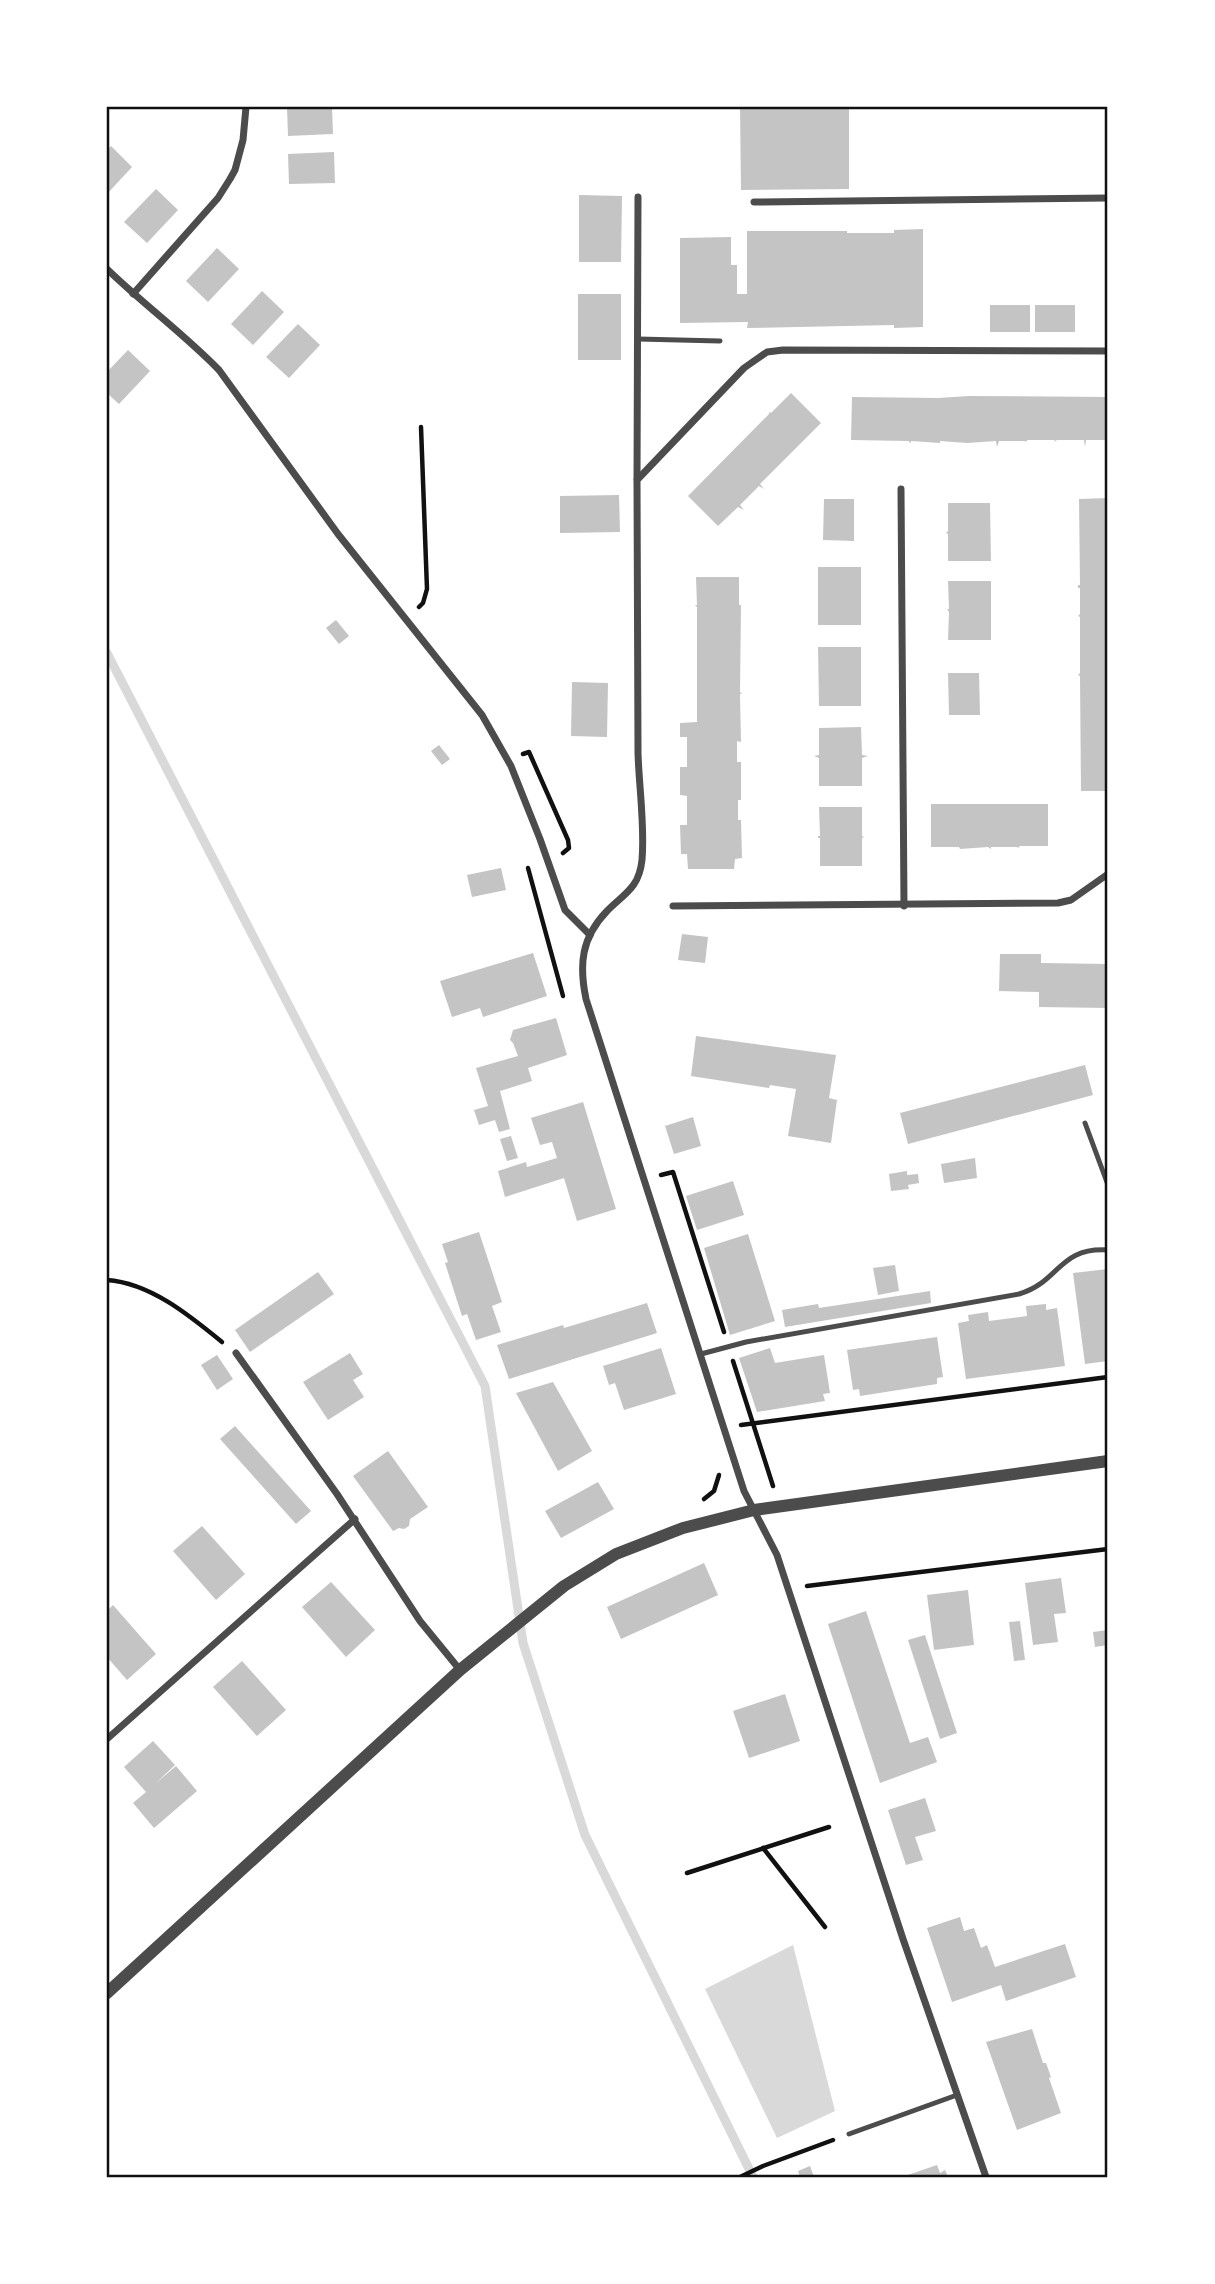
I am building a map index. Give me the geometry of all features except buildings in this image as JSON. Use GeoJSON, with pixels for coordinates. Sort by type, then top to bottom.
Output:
{"type":"FeatureCollection","features":[{"type":"Feature","properties":{"kind":"street"},"geometry":{"type":"LineString","coordinates":[[133,294],[218,198],[230,179],[243,140],[246,107]]}},
{"type":"Feature","properties":{"kind":"street"},"geometry":{"type":"LineString","coordinates":[[638,197],[638,753],[642,857],[637,880],[623,898],[608,910],[590,935],[582,961],[581,976],[744,1491],[777,1555],[986,2177]]}},
{"type":"Feature","properties":{"kind":"street"},"geometry":{"type":"LineString","coordinates":[[754,202],[1108,198]]}},
{"type":"Feature","properties":{"kind":"street"},"geometry":{"type":"LineString","coordinates":[[107,269],[199,349],[219,370],[338,534],[482,715],[511,766],[565,910],[590,935]]}},
{"type":"Feature","properties":{"kind":"street"},"geometry":{"type":"LineString","coordinates":[[637,480],[744,368],[767,352],[1108,351]]}},
{"type":"Feature","properties":{"kind":"street"},"geometry":{"type":"LineString","coordinates":[[901,489],[904,906]]}},
{"type":"Feature","properties":{"kind":"street"},"geometry":{"type":"LineString","coordinates":[[673,906],[1058,903],[1071,900],[1108,874]]}},
{"type":"Feature","properties":{"kind":"street"},"geometry":{"type":"LineString","coordinates":[[236,1353],[355,1520],[420,1621],[460,1670]]}},
{"type":"Feature","properties":{"kind":"street"},"geometry":{"type":"LineString","coordinates":[[107,1993],[460,1670],[587,1570],[644,1542],[683,1528],[754,1510],[1108,1461]]}},
{"type":"Feature","properties":{"kind":"street"},"geometry":{"type":"LineString","coordinates":[[107,1739],[355,1520]]}},
{"type":"Feature","properties":{"kind":"lane"},"geometry":{"type":"LineString","coordinates":[[638,339],[720,341]]}},
{"type":"Feature","properties":{"kind":"lane"},"geometry":{"type":"LineString","coordinates":[[1085,1123],[1108,1185]]}},
{"type":"Feature","properties":{"kind":"lane"},"geometry":{"type":"LineString","coordinates":[[701,1354],[728,1346],[1019,1294],[1041,1284],[1076,1253],[1092,1249],[1108,1250]]}},
{"type":"Feature","properties":{"kind":"lane"},"geometry":{"type":"LineString","coordinates":[[849,2134],[957,2095]]}},
{"type":"Feature","properties":{"kind":"path"},"geometry":{"type":"LineString","coordinates":[[405,618],[423,603],[427,589],[421,427]]}},
{"type":"Feature","properties":{"kind":"path"},"geometry":{"type":"LineString","coordinates":[[568,1009],[563,996],[584,988]]}},
{"type":"Feature","properties":{"kind":"path"},"geometry":{"type":"LineString","coordinates":[[644,1180],[673,1172],[779,1507]]}},
{"type":"Feature","properties":{"kind":"path"},"geometry":{"type":"LineString","coordinates":[[107,1280],[149,1292],[188,1314],[236,1353]]}},
{"type":"Feature","properties":{"kind":"path"},"geometry":{"type":"LineString","coordinates":[[724,1427],[1108,1377]]}},
{"type":"Feature","properties":{"kind":"path"},"geometry":{"type":"LineString","coordinates":[[694,1503],[706,1498],[714,1490],[719,1479],[718,1472]]}},
{"type":"Feature","properties":{"kind":"path"},"geometry":{"type":"LineString","coordinates":[[787,1589],[1108,1549]]}},
{"type":"Feature","properties":{"kind":"path"},"geometry":{"type":"LineString","coordinates":[[687,1873],[829,1827]]}},
{"type":"Feature","properties":{"kind":"path"},"geometry":{"type":"LineString","coordinates":[[763,1848],[825,1927]]}},
{"type":"Feature","properties":{"kind":"path"},"geometry":{"type":"LineString","coordinates":[[740,2177],[849,2134]]}},
{"type":"Feature","properties":{"kind":"shaded area"},"geometry":{"type":"Polygon","coordinates":[[[793,1945],[835,2111],[777,2138],[705,1989],[793,1945]]]}},
{"type":"Feature","properties":{"kind":"waterway"},"geometry":{"type":"LineString","coordinates":[[107,653],[485,1386],[523,1643],[585,1835],[753,2177]]}}]}
